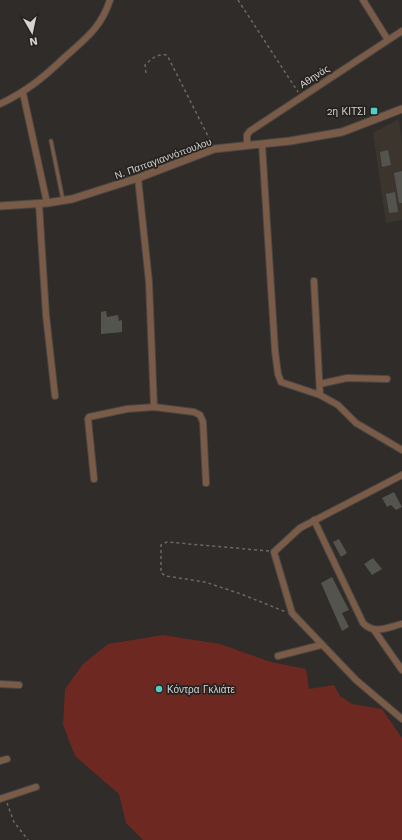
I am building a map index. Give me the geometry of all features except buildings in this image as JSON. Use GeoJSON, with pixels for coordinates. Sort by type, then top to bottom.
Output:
{"type":"FeatureCollection","features":[{"type":"Feature","properties":{"kind":"street"},"geometry":{"type":"LineString","coordinates":[[0,104],[23,93],[35,85],[86,40],[98,25],[110,0]]}},
{"type":"Feature","properties":{"kind":"street"},"geometry":{"type":"LineString","coordinates":[[363,0],[388,40]]}},
{"type":"Feature","properties":{"kind":"street","name":"Αθηνάς"},"geometry":{"type":"LineString","coordinates":[[247,145],[246,139],[250,131],[301,96],[402,31]]}},
{"type":"Feature","properties":{"kind":"street"},"geometry":{"type":"LineString","coordinates":[[23,93],[43,203],[46,315],[55,396]]}},
{"type":"Feature","properties":{"kind":"street","name":"Ν. Παπαγιαννόπουλου"},"geometry":{"type":"LineString","coordinates":[[0,206],[63,200],[138,178],[214,149],[262,144],[342,132],[402,109]]}},
{"type":"Feature","properties":{"kind":"street"},"geometry":{"type":"LineString","coordinates":[[262,144],[278,374],[281,382],[320,394],[338,405],[356,423],[402,450]]}},
{"type":"Feature","properties":{"kind":"street"},"geometry":{"type":"LineString","coordinates":[[138,178],[149,282],[154,406]]}},
{"type":"Feature","properties":{"kind":"street"},"geometry":{"type":"LineString","coordinates":[[314,281],[320,394]]}},
{"type":"Feature","properties":{"kind":"street"},"geometry":{"type":"LineString","coordinates":[[320,384],[347,378],[388,379]]}},
{"type":"Feature","properties":{"kind":"street"},"geometry":{"type":"LineString","coordinates":[[94,480],[88,418],[92,416],[154,406],[194,412],[200,415],[203,422],[206,483]]}},
{"type":"Feature","properties":{"kind":"street"},"geometry":{"type":"LineString","coordinates":[[402,476],[300,528],[274,552],[292,613],[356,680],[402,719]]}},
{"type":"Feature","properties":{"kind":"street"},"geometry":{"type":"LineString","coordinates":[[314,520],[363,623],[369,629],[374,630],[402,624]]}},
{"type":"Feature","properties":{"kind":"street"},"geometry":{"type":"LineString","coordinates":[[374,630],[402,670]]}},
{"type":"Feature","properties":{"kind":"street"},"geometry":{"type":"LineString","coordinates":[[278,656],[321,645]]}},
{"type":"Feature","properties":{"kind":"street"},"geometry":{"type":"LineString","coordinates":[[0,684],[19,685]]}},
{"type":"Feature","properties":{"kind":"street"},"geometry":{"type":"LineString","coordinates":[[0,761],[7,760]]}},
{"type":"Feature","properties":{"kind":"street"},"geometry":{"type":"LineString","coordinates":[[3,798],[36,787]]}},
{"type":"Feature","properties":{"kind":"lane"},"geometry":{"type":"LineString","coordinates":[[51,141],[63,200]]}},
{"type":"Feature","properties":{"kind":"path"},"geometry":{"type":"LineString","coordinates":[[238,0],[301,96]]}},
{"type":"Feature","properties":{"kind":"path"},"geometry":{"type":"LineString","coordinates":[[146,73],[145,65],[151,59],[160,54],[167,55],[214,149]]}},
{"type":"Feature","properties":{"kind":"path"},"geometry":{"type":"LineString","coordinates":[[274,552],[167,542],[161,545],[161,573],[166,576],[206,582],[241,594],[284,612],[292,613]]}},
{"type":"Feature","properties":{"kind":"path"},"geometry":{"type":"LineString","coordinates":[[3,798],[14,822],[28,840]]}},
{"type":"Feature","properties":{"kind":"shaded area"},"geometry":{"type":"Polygon","coordinates":[[[399,119],[402,144],[402,220],[386,223],[373,133],[399,119]]]}},
{"type":"Feature","properties":{"kind":"shaded area"},"geometry":{"type":"Polygon","coordinates":[[[163,635],[220,644],[271,662],[306,669],[309,689],[334,685],[340,696],[352,704],[382,709],[402,738],[402,840],[143,840],[126,823],[119,794],[75,756],[63,725],[65,689],[83,664],[108,644],[163,635]]]}},
{"type":"Feature","properties":{"kind":"place","name":"2η ΚΙΤΣΙ"},"geometry":{"type":"Point","coordinates":[374,111]}},
{"type":"Feature","properties":{"kind":"place","name":"Κόντρα Γκλιάτε"},"geometry":{"type":"Point","coordinates":[159,689]}}]}
